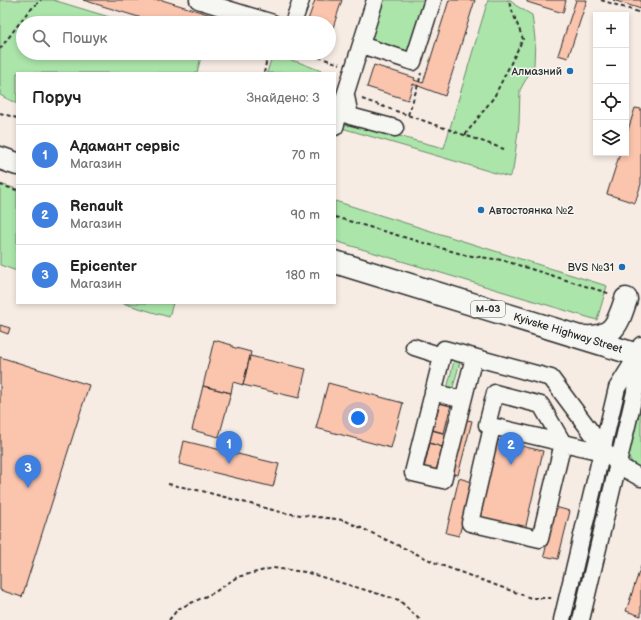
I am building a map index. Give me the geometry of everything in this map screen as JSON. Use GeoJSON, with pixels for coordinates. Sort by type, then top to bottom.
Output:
{"type":"FeatureCollection","features":[{"type":"Feature","properties":{"kind":"highway"},"geometry":{"type":"LineString","coordinates":[[0,158],[16,164]]}},
{"type":"Feature","properties":{"kind":"highway","name":"Kyivske Highway Street"},"geometry":{"type":"LineString","coordinates":[[336,262],[580,337],[640,352]]}},
{"type":"Feature","properties":{"kind":"highway"},"geometry":{"type":"LineString","coordinates":[[580,337],[597,338],[615,327],[626,299]]}},
{"type":"Feature","properties":{"kind":"street"},"geometry":{"type":"LineString","coordinates":[[198,0],[250,16]]}},
{"type":"Feature","properties":{"kind":"street"},"geometry":{"type":"LineString","coordinates":[[295,16],[301,0]]}},
{"type":"Feature","properties":{"kind":"street"},"geometry":{"type":"LineString","coordinates":[[336,124],[375,0]]}},
{"type":"Feature","properties":{"kind":"street"},"geometry":{"type":"LineString","coordinates":[[361,45],[413,62],[433,0]]}},
{"type":"Feature","properties":{"kind":"street"},"geometry":{"type":"LineString","coordinates":[[346,94],[350,116],[395,128]]}},
{"type":"Feature","properties":{"kind":"street"},"geometry":{"type":"LineString","coordinates":[[414,347],[442,356]]}},
{"type":"Feature","properties":{"kind":"street"},"geometry":{"type":"LineString","coordinates":[[474,357],[443,480],[413,473],[444,349],[474,357],[552,378],[602,450],[618,465],[641,478]]}},
{"type":"Feature","properties":{"kind":"street"},"geometry":{"type":"LineString","coordinates":[[562,620],[617,388],[640,352]]}},
{"type":"Feature","properties":{"kind":"street"},"geometry":{"type":"LineString","coordinates":[[581,620],[635,392],[640,352]]}},
{"type":"Feature","properties":{"kind":"street"},"geometry":{"type":"LineString","coordinates":[[433,392],[464,400]]}},
{"type":"Feature","properties":{"kind":"street"},"geometry":{"type":"LineString","coordinates":[[492,427],[470,523],[540,539],[563,443],[541,405],[495,393],[487,425],[563,443],[602,450]]}},
{"type":"Feature","properties":{"kind":"path"},"geometry":{"type":"LineString","coordinates":[[25,16],[41,0]]}},
{"type":"Feature","properties":{"kind":"path"},"geometry":{"type":"LineString","coordinates":[[465,135],[494,97],[523,39],[508,0]]}},
{"type":"Feature","properties":{"kind":"path"},"geometry":{"type":"LineString","coordinates":[[601,0],[641,12]]}},
{"type":"Feature","properties":{"kind":"path"},"geometry":{"type":"LineString","coordinates":[[0,49],[16,28]]}},
{"type":"Feature","properties":{"kind":"path"},"geometry":{"type":"LineString","coordinates":[[264,72],[267,60]]}},
{"type":"Feature","properties":{"kind":"path"},"geometry":{"type":"LineString","coordinates":[[328,60],[354,68]]}},
{"type":"Feature","properties":{"kind":"path"},"geometry":{"type":"LineString","coordinates":[[408,115],[418,85]]}},
{"type":"Feature","properties":{"kind":"path"},"geometry":{"type":"LineString","coordinates":[[346,94],[504,149]]}},
{"type":"Feature","properties":{"kind":"path"},"geometry":{"type":"LineString","coordinates":[[0,113],[16,118]]}},
{"type":"Feature","properties":{"kind":"path"},"geometry":{"type":"LineString","coordinates":[[0,185],[16,190]]}},
{"type":"Feature","properties":{"kind":"path"},"geometry":{"type":"LineString","coordinates":[[336,217],[465,255],[502,260],[626,299]]}},
{"type":"Feature","properties":{"kind":"path"},"geometry":{"type":"LineString","coordinates":[[168,484],[202,491],[284,513],[344,520],[438,564],[531,598],[567,598]]}},
{"type":"Feature","properties":{"kind":"path"},"geometry":{"type":"LineString","coordinates":[[169,620],[178,609],[215,592],[236,577],[273,568],[305,572],[399,600],[420,620]]}},
{"type":"Feature","properties":{"kind":"green space"},"geometry":{"type":"Polygon","coordinates":[[[0,0],[53,0],[106,16],[16,16],[16,60],[200,60],[197,72],[16,72],[16,103],[0,95],[0,0]]]}},
{"type":"Feature","properties":{"kind":"green space"},"geometry":{"type":"Polygon","coordinates":[[[382,0],[426,0],[409,53],[370,40],[382,0]]]}},
{"type":"Feature","properties":{"kind":"green space"},"geometry":{"type":"Polygon","coordinates":[[[488,0],[511,0],[515,5],[532,15],[535,39],[534,65],[520,90],[519,124],[513,170],[509,177],[336,126],[336,115],[409,139],[444,148],[488,0]]]}},
{"type":"Feature","properties":{"kind":"green space"},"geometry":{"type":"Polygon","coordinates":[[[271,60],[289,60],[324,72],[267,72],[271,60]]]}},
{"type":"Feature","properties":{"kind":"green space"},"geometry":{"type":"Polygon","coordinates":[[[0,184],[16,189],[16,271],[0,265],[0,184]]]}},
{"type":"Feature","properties":{"kind":"green space"},"geometry":{"type":"Polygon","coordinates":[[[336,201],[607,286],[597,320],[336,241],[336,201]]]}},
{"type":"Feature","properties":{"kind":"green space"},"geometry":{"type":"Polygon","coordinates":[[[125,304],[173,304],[169,317],[125,304]]]}},
{"type":"Feature","properties":{"kind":"green space"},"geometry":{"type":"Polygon","coordinates":[[[454,361],[460,362],[452,391],[447,389],[454,361]]]}},
{"type":"Feature","properties":{"kind":"green space"},"geometry":{"type":"Polygon","coordinates":[[[630,380],[615,446],[610,444],[628,381],[630,380]]]}},
{"type":"Feature","properties":{"kind":"green space"},"geometry":{"type":"Polygon","coordinates":[[[641,392],[641,470],[636,468],[625,452],[641,392]]]}},
{"type":"Feature","properties":{"kind":"green space"},"geometry":{"type":"Polygon","coordinates":[[[600,480],[605,481],[592,541],[587,539],[600,480]]]}},
{"type":"Feature","properties":{"kind":"building"},"geometry":{"type":"Polygon","coordinates":[[[83,0],[162,0],[214,16],[135,16],[83,0]]]}},
{"type":"Feature","properties":{"kind":"building"},"geometry":{"type":"Polygon","coordinates":[[[315,0],[342,0],[336,18],[336,16],[309,16],[315,0]]]}},
{"type":"Feature","properties":{"kind":"building"},"geometry":{"type":"Polygon","coordinates":[[[449,0],[475,0],[445,96],[413,84],[408,100],[367,87],[374,65],[415,78],[414,80],[423,83],[449,0]]]}},
{"type":"Feature","properties":{"kind":"building"},"geometry":{"type":"Polygon","coordinates":[[[527,0],[566,0],[563,13],[527,2],[527,0]]]}},
{"type":"Feature","properties":{"kind":"building"},"geometry":{"type":"Polygon","coordinates":[[[576,0],[587,0],[568,58],[558,55],[576,0]]]}},
{"type":"Feature","properties":{"kind":"building"},"geometry":{"type":"Polygon","coordinates":[[[613,0],[641,0],[641,9],[613,0]]]}},
{"type":"Feature","properties":{"kind":"building"},"geometry":{"type":"Polygon","coordinates":[[[635,108],[641,109],[641,184],[635,203],[607,194],[619,156],[629,156],[629,127],[635,108]]]}},
{"type":"Feature","properties":{"kind":"building"},"geometry":{"type":"Polygon","coordinates":[[[0,325],[10,328],[8,334],[0,331],[0,325]]]}},
{"type":"Feature","properties":{"kind":"building"},"geometry":{"type":"Polygon","coordinates":[[[214,340],[251,352],[243,385],[233,382],[231,393],[203,386],[214,340]]]}},
{"type":"Feature","properties":{"kind":"building"},"geometry":{"type":"Polygon","coordinates":[[[250,356],[306,369],[299,398],[243,385],[250,356]]]}},
{"type":"Feature","properties":{"kind":"building"},"geometry":{"type":"Polygon","coordinates":[[[0,357],[89,385],[22,597],[0,590],[0,357]]]}},
{"type":"Feature","properties":{"kind":"building"},"geometry":{"type":"Polygon","coordinates":[[[328,383],[403,403],[391,448],[316,428],[328,383]]]}},
{"type":"Feature","properties":{"kind":"building"},"geometry":{"type":"Polygon","coordinates":[[[203,386],[231,393],[219,437],[192,430],[203,386]]]}},
{"type":"Feature","properties":{"kind":"building"},"geometry":{"type":"Polygon","coordinates":[[[440,402],[451,405],[444,433],[433,430],[440,402]]]}},
{"type":"Feature","properties":{"kind":"building"},"geometry":{"type":"Polygon","coordinates":[[[463,419],[472,421],[458,475],[449,473],[463,419]]]}},
{"type":"Feature","properties":{"kind":"building"},"geometry":{"type":"Polygon","coordinates":[[[431,430],[446,434],[447,439],[443,447],[428,443],[431,430]]]}},
{"type":"Feature","properties":{"kind":"building"},"geometry":{"type":"Polygon","coordinates":[[[496,440],[543,451],[525,530],[478,520],[496,440]]]}},
{"type":"Feature","properties":{"kind":"building"},"geometry":{"type":"Polygon","coordinates":[[[184,441],[279,464],[273,487],[179,464],[184,441]]]}},
{"type":"Feature","properties":{"kind":"building"},"geometry":{"type":"Polygon","coordinates":[[[430,443],[442,447],[435,475],[423,472],[430,443]]]}},
{"type":"Feature","properties":{"kind":"building"},"geometry":{"type":"Polygon","coordinates":[[[459,478],[472,482],[459,536],[446,533],[459,478]]]}},
{"type":"Feature","properties":{"kind":"building"},"geometry":{"type":"Polygon","coordinates":[[[555,507],[570,511],[558,559],[544,556],[555,507]]]}},
{"type":"Feature","properties":{"kind":"building"},"geometry":{"type":"Polygon","coordinates":[[[641,566],[641,616],[626,611],[641,566]]]}},
{"type":"Feature","properties":{"kind":"place","name":"Алмазний"},"geometry":{"type":"Point","coordinates":[570,71]}},
{"type":"Feature","properties":{"kind":"place","name":"Автостоянка №2"},"geometry":{"type":"Point","coordinates":[481,210]}},
{"type":"Feature","properties":{"kind":"place","name":"BVS №31"},"geometry":{"type":"Point","coordinates":[622,267]}},
{"type":"Feature","properties":{"kind":"place","name":"Адамант сервіс"},"geometry":{"type":"Point","coordinates":[229,464]}},
{"type":"Feature","properties":{"kind":"place","name":"Renault"},"geometry":{"type":"Point","coordinates":[511,465]}},
{"type":"Feature","properties":{"kind":"place","name":"Epicenter"},"geometry":{"type":"Point","coordinates":[28,488]}}]}
